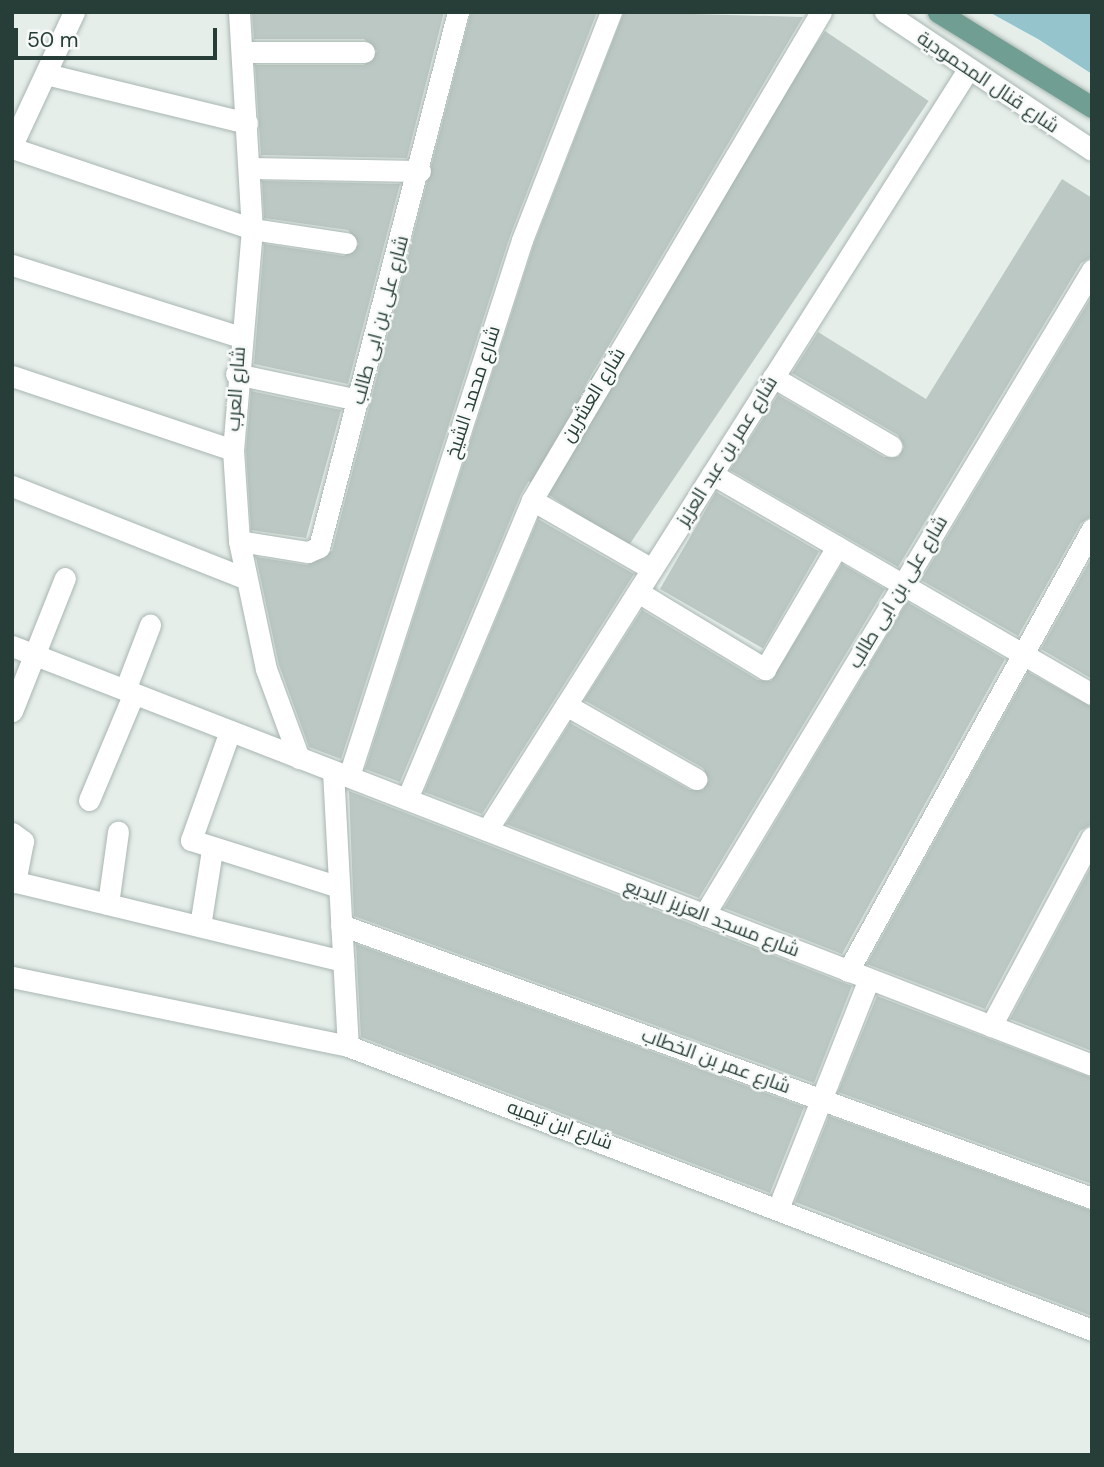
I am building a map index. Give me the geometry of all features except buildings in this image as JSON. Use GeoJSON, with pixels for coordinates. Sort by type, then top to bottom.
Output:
{"type":"FeatureCollection","features":[{"type":"Feature","properties":{"kind":"main road"},"geometry":{"type":"LineString","coordinates":[[938,12],[1092,107]]}},
{"type":"Feature","properties":{"kind":"street"},"geometry":{"type":"LineString","coordinates":[[74,12],[12,146],[253,229],[346,243]]}},
{"type":"Feature","properties":{"kind":"street","name":"شارع العرب"},"geometry":{"type":"LineString","coordinates":[[239,12],[253,229],[236,374],[233,450],[239,541],[244,578],[266,670],[299,758]]}},
{"type":"Feature","properties":{"kind":"street","name":"شارع على بن ابى طالب"},"geometry":{"type":"LineString","coordinates":[[239,541],[309,552],[318,547],[420,171],[458,12]]}},
{"type":"Feature","properties":{"kind":"street","name":"شارع محمد الشيخ"},"geometry":{"type":"LineString","coordinates":[[341,774],[523,240],[611,12]]}},
{"type":"Feature","properties":{"kind":"street","name":"شارع العشرين"},"geometry":{"type":"LineString","coordinates":[[407,799],[532,500],[821,12]]}},
{"type":"Feature","properties":{"kind":"street","name":"شارع قنال المحمودية"},"geometry":{"type":"LineString","coordinates":[[885,12],[967,71],[1092,150]]}},
{"type":"Feature","properties":{"kind":"street"},"geometry":{"type":"LineString","coordinates":[[242,52],[365,51]]}},
{"type":"Feature","properties":{"kind":"street","name":"شارع عمر بن عبد العزيز"},"geometry":{"type":"LineString","coordinates":[[487,830],[967,71]]}},
{"type":"Feature","properties":{"kind":"street"},"geometry":{"type":"LineString","coordinates":[[46,74],[247,122]]}},
{"type":"Feature","properties":{"kind":"street"},"geometry":{"type":"LineString","coordinates":[[251,168],[420,171]]}},
{"type":"Feature","properties":{"kind":"street"},"geometry":{"type":"LineString","coordinates":[[12,265],[240,337]]}},
{"type":"Feature","properties":{"kind":"street","name":"شارع على بن ابى طالب"},"geometry":{"type":"LineString","coordinates":[[704,915],[1092,270]]}},
{"type":"Feature","properties":{"kind":"street"},"geometry":{"type":"LineString","coordinates":[[236,374],[358,400]]}},
{"type":"Feature","properties":{"kind":"street"},"geometry":{"type":"LineString","coordinates":[[12,376],[233,450]]}},
{"type":"Feature","properties":{"kind":"street"},"geometry":{"type":"LineString","coordinates":[[773,377],[891,446]]}},
{"type":"Feature","properties":{"kind":"street"},"geometry":{"type":"LineString","coordinates":[[712,474],[1092,694]]}},
{"type":"Feature","properties":{"kind":"street"},"geometry":{"type":"LineString","coordinates":[[12,486],[244,578]]}},
{"type":"Feature","properties":{"kind":"street"},"geometry":{"type":"LineString","coordinates":[[532,500],[652,569]]}},
{"type":"Feature","properties":{"kind":"street"},"geometry":{"type":"LineString","coordinates":[[848,971],[1092,529]]}},
{"type":"Feature","properties":{"kind":"street"},"geometry":{"type":"LineString","coordinates":[[638,592],[765,669],[837,547]]}},
{"type":"Feature","properties":{"kind":"street"},"geometry":{"type":"LineString","coordinates":[[12,711],[65,578]]}},
{"type":"Feature","properties":{"kind":"street"},"geometry":{"type":"LineString","coordinates":[[89,800],[129,692],[150,625]]}},
{"type":"Feature","properties":{"kind":"street","name":"شارع مسجد العزيز البديع"},"geometry":{"type":"LineString","coordinates":[[12,646],[1092,1065]]}},
{"type":"Feature","properties":{"kind":"street"},"geometry":{"type":"LineString","coordinates":[[566,705],[696,779]]}},
{"type":"Feature","properties":{"kind":"street"},"geometry":{"type":"LineString","coordinates":[[230,731],[191,837],[193,843],[339,887]]}},
{"type":"Feature","properties":{"kind":"street"},"geometry":{"type":"LineString","coordinates":[[341,774],[339,887],[348,1046]]}},
{"type":"Feature","properties":{"kind":"street"},"geometry":{"type":"LineString","coordinates":[[108,904],[118,832]]}},
{"type":"Feature","properties":{"kind":"street"},"geometry":{"type":"LineString","coordinates":[[12,833],[23,841],[14,882],[343,961]]}},
{"type":"Feature","properties":{"kind":"street"},"geometry":{"type":"LineString","coordinates":[[990,1026],[1092,837]]}},
{"type":"Feature","properties":{"kind":"street"},"geometry":{"type":"LineString","coordinates":[[200,926],[212,850]]}},
{"type":"Feature","properties":{"kind":"street","name":"شارع عمر بن الخطاب"},"geometry":{"type":"LineString","coordinates":[[341,925],[1092,1198]]}},
{"type":"Feature","properties":{"kind":"street","name":"شارع ابن تيميه"},"geometry":{"type":"LineString","coordinates":[[12,977],[348,1046],[779,1206],[1092,1330]]}},
{"type":"Feature","properties":{"kind":"street"},"geometry":{"type":"LineString","coordinates":[[779,1206],[869,979]]}},
{"type":"Feature","properties":{"kind":"water"},"geometry":{"type":"Polygon","coordinates":[[[989,12],[1092,12],[1092,74],[1038,39],[989,12]]]}}]}
